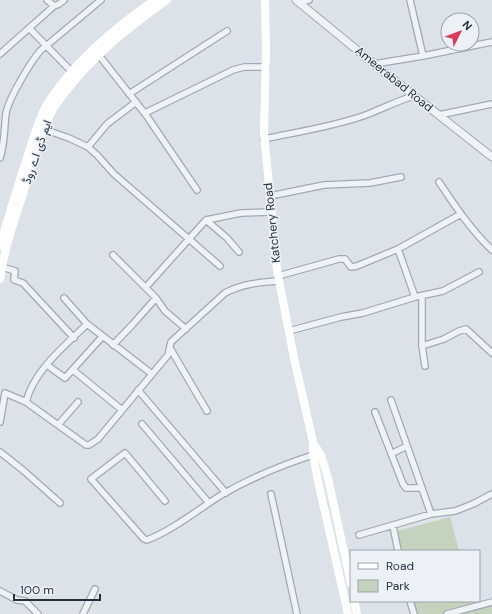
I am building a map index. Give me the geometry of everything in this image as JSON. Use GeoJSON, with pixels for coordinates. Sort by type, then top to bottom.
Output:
{"type":"FeatureCollection","features":[{"type":"Feature","properties":{"kind":"main road","name":"ایم ڈی اے روڈ"},"geometry":{"type":"LineString","coordinates":[[0,246],[43,129],[52,110],[75,74],[94,49],[137,12],[155,0]]}},
{"type":"Feature","properties":{"kind":"main road","name":"ایم ڈی اے روڈ"},"geometry":{"type":"LineString","coordinates":[[0,279],[16,205],[37,126],[46,106],[75,74],[140,19],[166,0]]}},
{"type":"Feature","properties":{"kind":"main road","name":"Katchery Road"},"geometry":{"type":"LineString","coordinates":[[265,0],[266,67],[264,139],[278,278],[313,442],[313,455],[318,481],[332,543],[348,598],[348,614]]}},
{"type":"Feature","properties":{"kind":"main road","name":"Katchery Road"},"geometry":{"type":"LineString","coordinates":[[313,442],[321,455],[328,478],[349,565]]}},
{"type":"Feature","properties":{"kind":"main road"},"geometry":{"type":"LineString","coordinates":[[318,481],[328,478]]}},
{"type":"Feature","properties":{"kind":"main road"},"geometry":{"type":"LineString","coordinates":[[332,543],[342,540]]}},
{"type":"Feature","properties":{"kind":"main road"},"geometry":{"type":"LineString","coordinates":[[354,602],[357,614]]}},
{"type":"Feature","properties":{"kind":"street"},"geometry":{"type":"LineString","coordinates":[[47,0],[54,6]]}},
{"type":"Feature","properties":{"kind":"street"},"geometry":{"type":"LineString","coordinates":[[0,54],[54,6],[64,0]]}},
{"type":"Feature","properties":{"kind":"street"},"geometry":{"type":"LineString","coordinates":[[0,158],[5,141],[6,112],[34,58],[46,46],[101,0]]}},
{"type":"Feature","properties":{"kind":"street"},"geometry":{"type":"LineString","coordinates":[[298,1],[308,0]]}},
{"type":"Feature","properties":{"kind":"street"},"geometry":{"type":"LineString","coordinates":[[410,0],[423,56]]}},
{"type":"Feature","properties":{"kind":"street","name":"Ameerabad Road"},"geometry":{"type":"LineString","coordinates":[[298,1],[374,64],[492,157]]}},
{"type":"Feature","properties":{"kind":"street"},"geometry":{"type":"LineString","coordinates":[[29,28],[75,74]]}},
{"type":"Feature","properties":{"kind":"street"},"geometry":{"type":"LineString","coordinates":[[129,94],[227,31]]}},
{"type":"Feature","properties":{"kind":"street"},"geometry":{"type":"LineString","coordinates":[[374,64],[492,42]]}},
{"type":"Feature","properties":{"kind":"street"},"geometry":{"type":"LineString","coordinates":[[98,54],[145,113],[197,190]]}},
{"type":"Feature","properties":{"kind":"street"},"geometry":{"type":"LineString","coordinates":[[145,113],[233,70],[244,67],[266,67]]}},
{"type":"Feature","properties":{"kind":"street"},"geometry":{"type":"LineString","coordinates":[[264,139],[336,124],[363,116],[400,100],[414,96]]}},
{"type":"Feature","properties":{"kind":"street"},"geometry":{"type":"LineString","coordinates":[[88,147],[107,124],[136,102]]}},
{"type":"Feature","properties":{"kind":"street"},"geometry":{"type":"LineString","coordinates":[[439,115],[492,104]]}},
{"type":"Feature","properties":{"kind":"street"},"geometry":{"type":"LineString","coordinates":[[43,129],[69,138],[88,147],[114,174],[220,266]]}},
{"type":"Feature","properties":{"kind":"street"},"geometry":{"type":"LineString","coordinates":[[270,196],[324,185],[370,183],[401,177]]}},
{"type":"Feature","properties":{"kind":"street"},"geometry":{"type":"LineString","coordinates":[[439,182],[460,214],[492,250]]}},
{"type":"Feature","properties":{"kind":"street"},"geometry":{"type":"LineString","coordinates":[[146,287],[206,220],[241,213],[271,212]]}},
{"type":"Feature","properties":{"kind":"street"},"geometry":{"type":"LineString","coordinates":[[0,422],[5,392],[26,402],[88,446],[98,439],[168,355],[171,342],[225,293],[232,289],[278,278],[342,259],[347,261],[351,267],[354,267],[398,250],[460,214]]}},
{"type":"Feature","properties":{"kind":"street"},"geometry":{"type":"LineString","coordinates":[[206,220],[227,238],[239,252]]}},
{"type":"Feature","properties":{"kind":"street"},"geometry":{"type":"LineString","coordinates":[[398,250],[415,297]]}},
{"type":"Feature","properties":{"kind":"street"},"geometry":{"type":"LineString","coordinates":[[113,255],[146,287],[165,311],[186,329]]}},
{"type":"Feature","properties":{"kind":"street"},"geometry":{"type":"LineString","coordinates":[[2,267],[15,271],[14,280],[23,283],[74,338]]}},
{"type":"Feature","properties":{"kind":"street"},"geometry":{"type":"LineString","coordinates":[[289,331],[341,317],[363,313],[415,297],[443,291],[479,272]]}},
{"type":"Feature","properties":{"kind":"street"},"geometry":{"type":"LineString","coordinates":[[422,296],[422,346],[425,366]]}},
{"type":"Feature","properties":{"kind":"street"},"geometry":{"type":"LineString","coordinates":[[64,298],[102,337],[152,374]]}},
{"type":"Feature","properties":{"kind":"street"},"geometry":{"type":"LineString","coordinates":[[113,344],[156,298]]}},
{"type":"Feature","properties":{"kind":"street"},"geometry":{"type":"LineString","coordinates":[[26,402],[36,380],[47,365],[88,324]]}},
{"type":"Feature","properties":{"kind":"street"},"geometry":{"type":"LineString","coordinates":[[422,346],[444,339],[466,329],[492,353]]}},
{"type":"Feature","properties":{"kind":"street"},"geometry":{"type":"LineString","coordinates":[[47,365],[64,378],[102,337]]}},
{"type":"Feature","properties":{"kind":"street"},"geometry":{"type":"LineString","coordinates":[[170,348],[207,412]]}},
{"type":"Feature","properties":{"kind":"street"},"geometry":{"type":"LineString","coordinates":[[72,370],[122,410]]}},
{"type":"Feature","properties":{"kind":"street"},"geometry":{"type":"LineString","coordinates":[[138,390],[226,493]]}},
{"type":"Feature","properties":{"kind":"street"},"geometry":{"type":"LineString","coordinates":[[391,400],[431,514]]}},
{"type":"Feature","properties":{"kind":"street"},"geometry":{"type":"LineString","coordinates":[[58,425],[78,402]]}},
{"type":"Feature","properties":{"kind":"street"},"geometry":{"type":"LineString","coordinates":[[375,412],[403,484],[406,488],[422,488]]}},
{"type":"Feature","properties":{"kind":"street"},"geometry":{"type":"LineString","coordinates":[[142,424],[209,503]]}},
{"type":"Feature","properties":{"kind":"street"},"geometry":{"type":"LineString","coordinates":[[391,454],[407,446]]}},
{"type":"Feature","properties":{"kind":"street"},"geometry":{"type":"LineString","coordinates":[[0,452],[60,503]]}},
{"type":"Feature","properties":{"kind":"street"},"geometry":{"type":"LineString","coordinates":[[165,501],[125,453],[91,479],[146,540],[177,524],[209,503],[246,482],[313,455]]}},
{"type":"Feature","properties":{"kind":"street"},"geometry":{"type":"LineString","coordinates":[[271,494],[297,614]]}},
{"type":"Feature","properties":{"kind":"street"},"geometry":{"type":"LineString","coordinates":[[359,535],[431,514],[455,511],[492,494]]}},
{"type":"Feature","properties":{"kind":"street"},"geometry":{"type":"LineString","coordinates":[[393,526],[398,550]]}},
{"type":"Feature","properties":{"kind":"street"},"geometry":{"type":"LineString","coordinates":[[83,614],[95,589]]}},
{"type":"Feature","properties":{"kind":"street"},"geometry":{"type":"LineString","coordinates":[[0,591],[17,600],[25,602],[38,614]]}},
{"type":"Feature","properties":{"kind":"street"},"geometry":{"type":"LineString","coordinates":[[410,602],[414,614]]}},
{"type":"Feature","properties":{"kind":"street"},"geometry":{"type":"LineString","coordinates":[[447,614],[492,602]]}},
{"type":"Feature","properties":{"kind":"green space"},"geometry":{"type":"Polygon","coordinates":[[[450,517],[459,550],[399,550],[394,532],[450,517]]]}},
{"type":"Feature","properties":{"kind":"green space"},"geometry":{"type":"Polygon","coordinates":[[[413,602],[473,602],[475,609],[492,604],[492,614],[416,614],[413,602]]]}}]}
